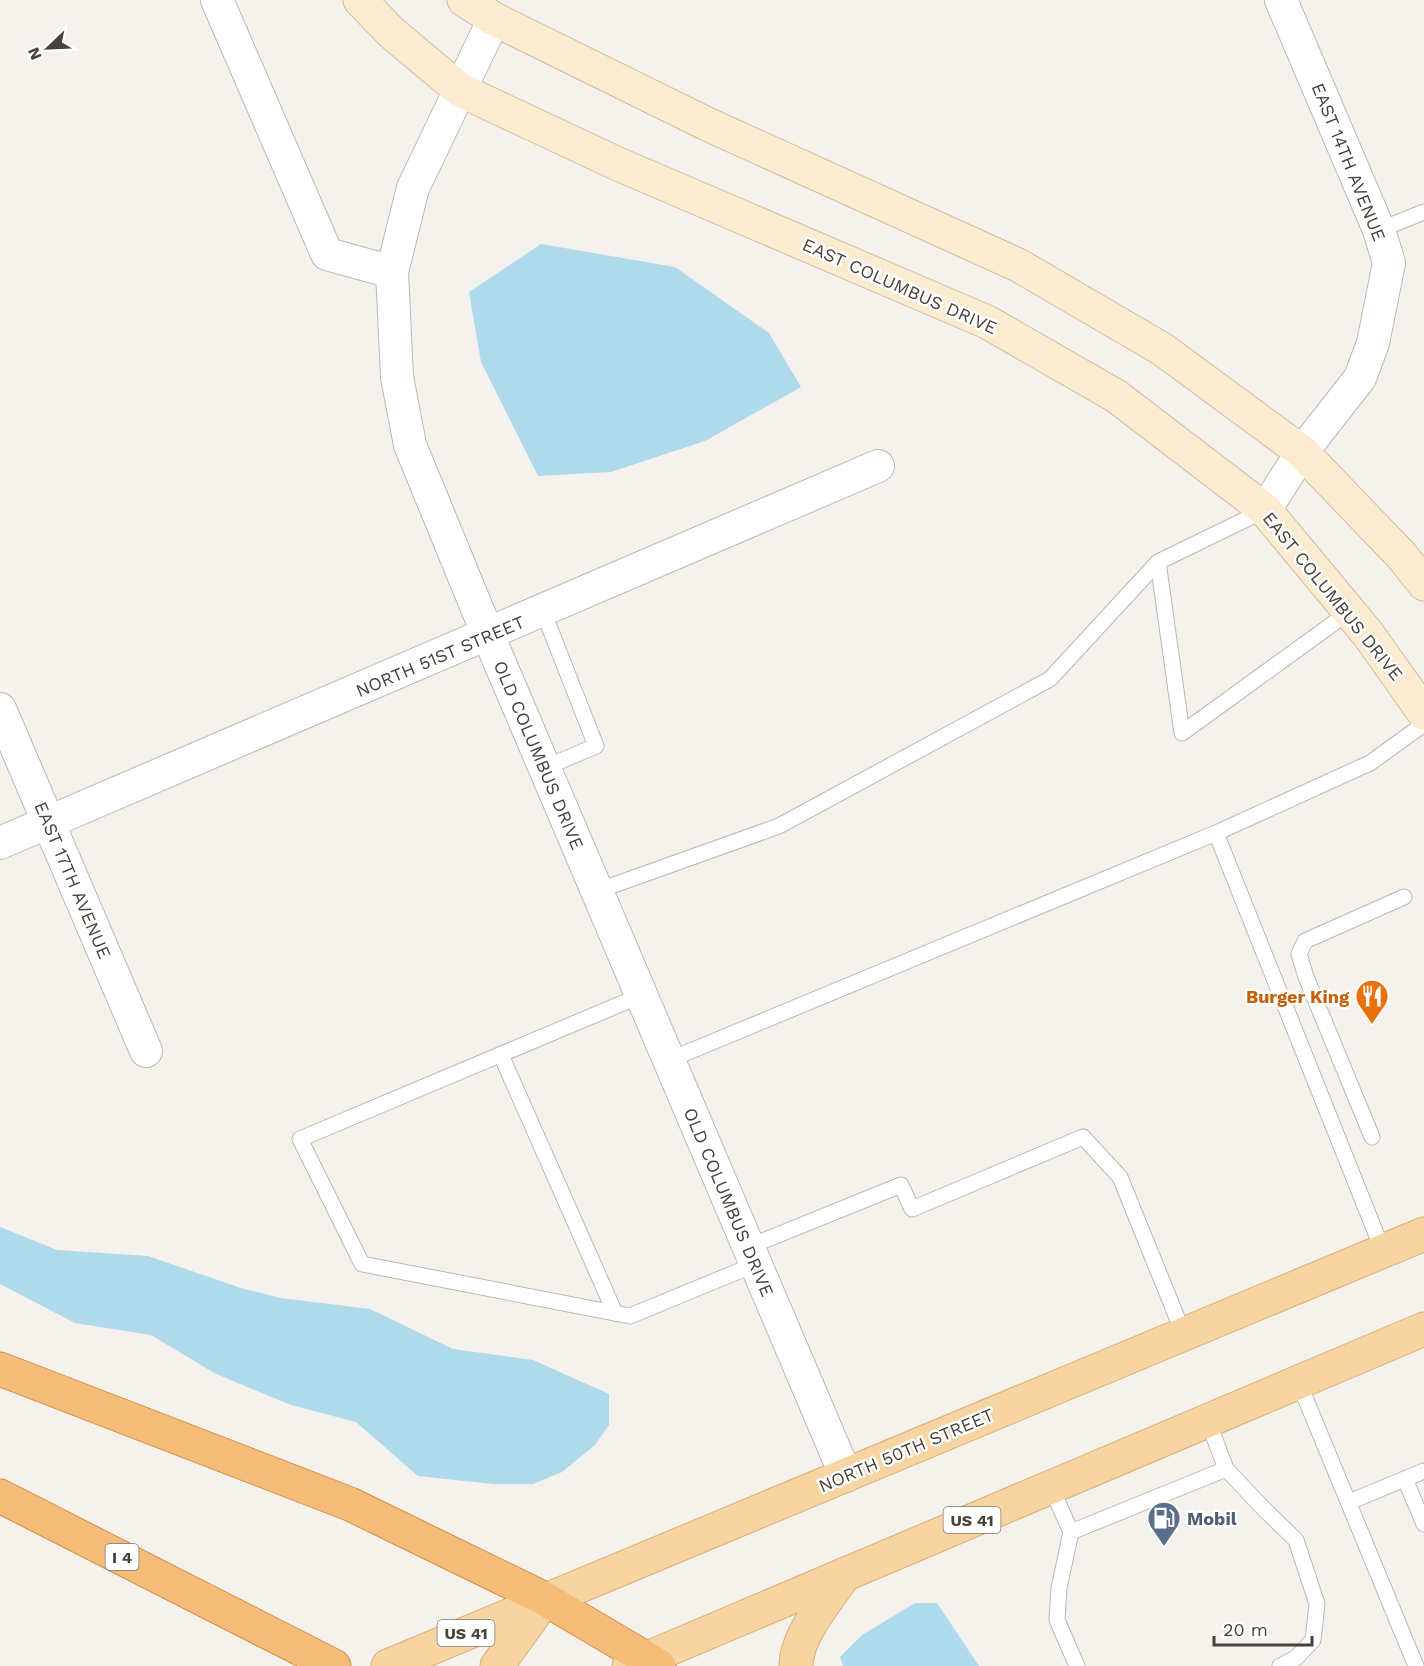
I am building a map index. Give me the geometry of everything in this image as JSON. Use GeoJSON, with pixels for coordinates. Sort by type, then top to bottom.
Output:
{"type":"FeatureCollection","features":[{"type":"Feature","properties":{"kind":"highway"},"geometry":{"type":"LineString","coordinates":[[0,1369],[350,1504],[545,1599],[645,1664]]}},
{"type":"Feature","properties":{"kind":"highway","name":"I 4"},"geometry":{"type":"LineString","coordinates":[[0,1496],[334,1666]]}},
{"type":"Feature","properties":{"kind":"main road","name":"EAST COLUMBUS DRIVE"},"geometry":{"type":"LineString","coordinates":[[360,0],[392,33],[460,90],[618,164],[987,322],[1116,396],[1265,510],[1349,612],[1424,713]]}},
{"type":"Feature","properties":{"kind":"main road"},"geometry":{"type":"LineString","coordinates":[[464,0],[494,19],[707,124],[1018,265],[1162,349],[1302,452],[1402,556],[1424,584]]}},
{"type":"Feature","properties":{"kind":"main road","name":"NORTH 50TH STREET"},"geometry":{"type":"LineString","coordinates":[[388,1666],[1424,1234]]}},
{"type":"Feature","properties":{"kind":"main road","name":"US 41"},"geometry":{"type":"LineString","coordinates":[[645,1664],[846,1574],[1424,1329]]}},
{"type":"Feature","properties":{"kind":"main road"},"geometry":{"type":"LineString","coordinates":[[796,1666],[796,1655],[811,1623],[846,1574]]}},
{"type":"Feature","properties":{"kind":"main road"},"geometry":{"type":"LineString","coordinates":[[497,1666],[545,1599]]}},
{"type":"Feature","properties":{"kind":"street"},"geometry":{"type":"LineString","coordinates":[[217,0],[327,254],[392,272]]}},
{"type":"Feature","properties":{"kind":"street","name":"EAST 14TH AVENUE"},"geometry":{"type":"LineString","coordinates":[[1265,510],[1302,452],[1360,378],[1373,343],[1389,263],[1379,230],[1281,0]]}},
{"type":"Feature","properties":{"kind":"street","name":"OLD COLUMBUS DRIVE"},"geometry":{"type":"LineString","coordinates":[[494,19],[413,188],[392,272],[397,377],[410,445],[544,768],[846,1476]]}},
{"type":"Feature","properties":{"kind":"street","name":"NORTH 51ST STREET"},"geometry":{"type":"LineString","coordinates":[[0,843],[878,466]]}},
{"type":"Feature","properties":{"kind":"street","name":"EAST 17TH AVENUE"},"geometry":{"type":"LineString","coordinates":[[0,709],[146,1051]]}},
{"type":"Feature","properties":{"kind":"lane"},"geometry":{"type":"LineString","coordinates":[[1379,230],[1424,212]]}},
{"type":"Feature","properties":{"kind":"lane"},"geometry":{"type":"LineString","coordinates":[[597,891],[779,826],[1050,679],[1158,562],[1265,510]]}},
{"type":"Feature","properties":{"kind":"lane"},"geometry":{"type":"LineString","coordinates":[[1158,562],[1182,733],[1349,612]]}},
{"type":"Feature","properties":{"kind":"lane"},"geometry":{"type":"LineString","coordinates":[[543,611],[596,746],[544,768]]}},
{"type":"Feature","properties":{"kind":"lane"},"geometry":{"type":"LineString","coordinates":[[669,1060],[1216,833],[1370,762],[1424,724]]}},
{"type":"Feature","properties":{"kind":"lane"},"geometry":{"type":"LineString","coordinates":[[1216,833],[1383,1251]]}},
{"type":"Feature","properties":{"kind":"lane"},"geometry":{"type":"LineString","coordinates":[[1372,1137],[1306,977],[1299,954],[1305,941],[1404,897]]}},
{"type":"Feature","properties":{"kind":"lane"},"geometry":{"type":"LineString","coordinates":[[642,996],[300,1139],[362,1264],[630,1316],[752,1255],[901,1185],[912,1209],[1083,1137],[1120,1177],[1184,1335]]}},
{"type":"Feature","properties":{"kind":"lane"},"geometry":{"type":"LineString","coordinates":[[501,1055],[615,1313]]}},
{"type":"Feature","properties":{"kind":"lane"},"geometry":{"type":"LineString","coordinates":[[1299,1383],[1416,1666]]}},
{"type":"Feature","properties":{"kind":"lane"},"geometry":{"type":"LineString","coordinates":[[1208,1421],[1226,1469],[1296,1540],[1317,1604],[1312,1640],[1296,1658],[1280,1666]]}},
{"type":"Feature","properties":{"kind":"lane"},"geometry":{"type":"LineString","coordinates":[[1071,1532],[1226,1469]]}},
{"type":"Feature","properties":{"kind":"lane"},"geometry":{"type":"LineString","coordinates":[[1349,1502],[1424,1471]]}},
{"type":"Feature","properties":{"kind":"lane"},"geometry":{"type":"LineString","coordinates":[[1405,1479],[1424,1524]]}},
{"type":"Feature","properties":{"kind":"lane"},"geometry":{"type":"LineString","coordinates":[[1051,1487],[1071,1532],[1059,1588],[1057,1620],[1077,1666]]}},
{"type":"Feature","properties":{"kind":"water"},"geometry":{"type":"Polygon","coordinates":[[[541,244],[675,267],[769,333],[801,387],[705,441],[611,472],[538,476],[481,362],[469,292],[541,244]]]}},
{"type":"Feature","properties":{"kind":"water"},"geometry":{"type":"Polygon","coordinates":[[[0,1227],[57,1250],[148,1256],[241,1288],[281,1298],[370,1309],[453,1349],[533,1360],[609,1394],[609,1425],[595,1445],[562,1472],[533,1484],[493,1484],[418,1476],[356,1422],[291,1405],[216,1374],[151,1335],[75,1323],[0,1284],[0,1227]]]}},
{"type":"Feature","properties":{"kind":"water"},"geometry":{"type":"Polygon","coordinates":[[[915,1603],[937,1603],[979,1666],[843,1666],[840,1657],[862,1635],[915,1603]]]}},
{"type":"Feature","properties":{"kind":"place","name":"Burger King"},"geometry":{"type":"Point","coordinates":[1372,1025]}},
{"type":"Feature","properties":{"kind":"place","name":"Mobil"},"geometry":{"type":"Point","coordinates":[1164,1547]}}]}
